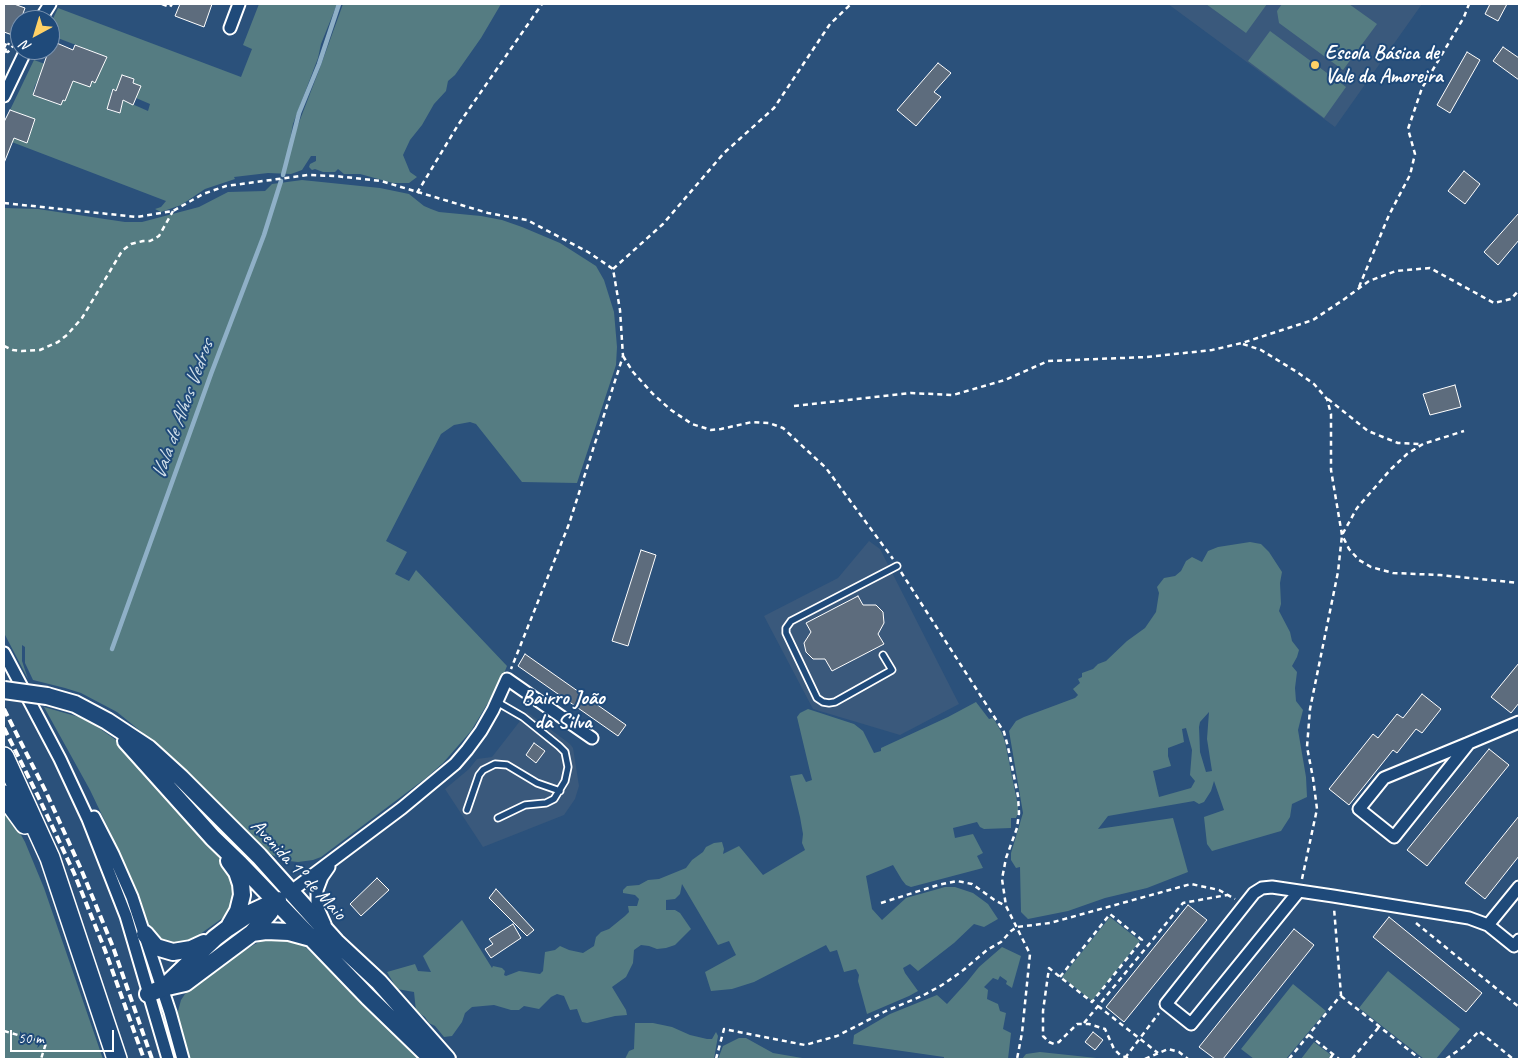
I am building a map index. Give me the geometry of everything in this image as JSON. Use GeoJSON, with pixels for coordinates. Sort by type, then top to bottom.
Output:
{"type":"FeatureCollection","features":[{"type":"Feature","properties":{"kind":"main road","name":"Avenida 1º de Maio"},"geometry":{"type":"LineString","coordinates":[[4,690],[47,696],[75,704],[107,720],[148,748],[181,778],[259,856],[336,942],[379,982],[447,1059]]}},
{"type":"Feature","properties":{"kind":"main road","name":"Avenida 1º de Maio"},"geometry":{"type":"LineString","coordinates":[[107,720],[214,838],[368,997],[432,1059]]}},
{"type":"Feature","properties":{"kind":"main road"},"geometry":{"type":"LineString","coordinates":[[4,757],[50,858],[117,1059]]}},
{"type":"Feature","properties":{"kind":"main road"},"geometry":{"type":"LineString","coordinates":[[4,795],[50,858]]}},
{"type":"Feature","properties":{"kind":"main road"},"geometry":{"type":"LineString","coordinates":[[155,991],[221,933],[238,911],[242,895],[241,884],[237,872],[214,838]]}},
{"type":"Feature","properties":{"kind":"main road"},"geometry":{"type":"LineString","coordinates":[[145,934],[156,947],[173,952],[190,949],[221,933],[252,912],[276,902],[290,892]]}},
{"type":"Feature","properties":{"kind":"main road"},"geometry":{"type":"LineString","coordinates":[[155,991],[185,983],[252,933],[276,902]]}},
{"type":"Feature","properties":{"kind":"main road"},"geometry":{"type":"LineString","coordinates":[[252,933],[266,931],[289,932],[312,938]]}},
{"type":"Feature","properties":{"kind":"street"},"geometry":{"type":"LineString","coordinates":[[230,28],[239,4]]}},
{"type":"Feature","properties":{"kind":"street"},"geometry":{"type":"LineString","coordinates":[[4,96],[21,60]]}},
{"type":"Feature","properties":{"kind":"street"},"geometry":{"type":"LineString","coordinates":[[4,653],[113,854],[132,897],[145,934],[168,1059]]}},
{"type":"Feature","properties":{"kind":"street"},"geometry":{"type":"LineString","coordinates":[[290,892],[402,808],[455,764],[481,731],[497,702],[507,678],[592,738]]}},
{"type":"Feature","properties":{"kind":"street"},"geometry":{"type":"LineString","coordinates":[[1469,743],[1394,837],[1359,809],[1384,778],[1519,722]]}},
{"type":"Feature","properties":{"kind":"street"},"geometry":{"type":"LineString","coordinates":[[60,759],[88,819],[155,991],[184,1059]]}},
{"type":"Feature","properties":{"kind":"street"},"geometry":{"type":"LineString","coordinates":[[334,859],[322,878],[318,890],[317,906],[336,942]]}},
{"type":"Feature","properties":{"kind":"street"},"geometry":{"type":"LineString","coordinates":[[1299,891],[1191,1024],[1166,1004],[1254,893],[1262,888],[1272,887],[1333,896],[1469,918],[1488,925],[1514,946],[1519,940]]}},
{"type":"Feature","properties":{"kind":"street"},"geometry":{"type":"LineString","coordinates":[[1488,925],[1519,887]]}},
{"type":"Feature","properties":{"kind":"lane"},"geometry":{"type":"LineString","coordinates":[[883,655],[892,670],[835,702],[823,702],[818,698],[786,633],[786,628],[791,621],[897,566]]}},
{"type":"Feature","properties":{"kind":"lane"},"geometry":{"type":"LineString","coordinates":[[497,702],[523,717],[565,752],[568,767],[565,781],[554,799],[546,803],[525,805],[498,818]]}},
{"type":"Feature","properties":{"kind":"lane"},"geometry":{"type":"LineString","coordinates":[[467,810],[479,775],[494,764],[507,765],[536,783],[560,791]]}},
{"type":"Feature","properties":{"kind":"path"},"geometry":{"type":"LineString","coordinates":[[162,4],[170,7],[172,4]]}},
{"type":"Feature","properties":{"kind":"path"},"geometry":{"type":"LineString","coordinates":[[417,193],[458,125],[542,4]]}},
{"type":"Feature","properties":{"kind":"path"},"geometry":{"type":"LineString","coordinates":[[613,270],[663,224],[724,153],[774,108],[830,24],[851,4]]}},
{"type":"Feature","properties":{"kind":"path"},"geometry":{"type":"LineString","coordinates":[[1358,289],[1389,215],[1410,175],[1415,154],[1408,129],[1422,88],[1464,17],[1469,4]]}},
{"type":"Feature","properties":{"kind":"path"},"geometry":{"type":"LineString","coordinates":[[4,48],[7,42],[9,43],[4,53]]}},
{"type":"Feature","properties":{"kind":"path"},"geometry":{"type":"LineString","coordinates":[[4,203],[137,217],[173,211],[203,194],[226,186],[308,175],[381,181],[488,213],[527,220],[588,252],[613,270],[620,310],[623,356],[569,524],[507,678]]}},
{"type":"Feature","properties":{"kind":"path"},"geometry":{"type":"LineString","coordinates":[[4,346],[22,351],[40,350],[68,336],[82,318],[122,251],[131,244],[143,240],[150,241],[159,236],[173,211]]}},
{"type":"Feature","properties":{"kind":"path"},"geometry":{"type":"LineString","coordinates":[[794,406],[911,393],[954,395],[1005,380],[1048,361],[1147,357],[1212,350],[1242,343],[1313,320],[1369,281],[1396,271],[1430,268],[1494,303],[1511,299],[1519,290]]}},
{"type":"Feature","properties":{"kind":"path"},"geometry":{"type":"LineString","coordinates":[[1242,343],[1261,350],[1297,372],[1314,384],[1327,399],[1368,431],[1398,443],[1423,444]]}},
{"type":"Feature","properties":{"kind":"path"},"geometry":{"type":"LineString","coordinates":[[623,356],[653,394],[671,410],[692,424],[711,430],[720,430],[752,422],[770,423],[784,428],[826,468],[897,566],[1004,732],[1018,796],[1019,813],[1017,828],[1006,858],[1002,879],[1006,906],[1030,954],[1022,1033],[1017,1059]]}},
{"type":"Feature","properties":{"kind":"path"},"geometry":{"type":"LineString","coordinates":[[1299,891],[1317,809],[1306,747],[1310,709],[1338,572],[1342,535],[1331,470],[1331,414],[1327,399]]}},
{"type":"Feature","properties":{"kind":"path"},"geometry":{"type":"LineString","coordinates":[[1342,535],[1357,508],[1376,484],[1407,454],[1423,444],[1464,431]]}},
{"type":"Feature","properties":{"kind":"path"},"geometry":{"type":"LineString","coordinates":[[1342,535],[1349,549],[1359,560],[1371,567],[1393,573],[1440,575],[1519,583]]}},
{"type":"Feature","properties":{"kind":"path"},"geometry":{"type":"LineString","coordinates":[[881,903],[938,884],[957,881],[972,884],[1006,906]]}},
{"type":"Feature","properties":{"kind":"path"},"geometry":{"type":"LineString","coordinates":[[716,1059],[724,1029],[805,1045],[831,1038],[942,985],[987,950],[1002,942],[1017,927],[1050,923],[1191,884],[1210,887],[1228,894],[1244,907]]}},
{"type":"Feature","properties":{"kind":"path"},"geometry":{"type":"LineString","coordinates":[[1060,976],[1110,914],[1142,940],[1092,1002],[1049,968],[1043,1011],[1043,1036],[1054,1044],[1064,1038],[1073,1027],[1084,1023],[1183,903],[1228,894]]}},
{"type":"Feature","properties":{"kind":"path"},"geometry":{"type":"LineString","coordinates":[[1288,1059],[1341,995],[1333,896]]}},
{"type":"Feature","properties":{"kind":"path"},"geometry":{"type":"LineString","coordinates":[[1396,906],[1519,1007]]}},
{"type":"Feature","properties":{"kind":"path"},"geometry":{"type":"LineString","coordinates":[[1341,995],[1420,1059]]}},
{"type":"Feature","properties":{"kind":"path"},"geometry":{"type":"LineString","coordinates":[[1125,1058],[1166,1004]]}},
{"type":"Feature","properties":{"kind":"path"},"geometry":{"type":"LineString","coordinates":[[1098,1006],[1158,1054]]}},
{"type":"Feature","properties":{"kind":"path"},"geometry":{"type":"LineString","coordinates":[[1084,1023],[1105,1029],[1114,1049],[1125,1058],[1130,1059]]}},
{"type":"Feature","properties":{"kind":"path"},"geometry":{"type":"LineString","coordinates":[[1352,1059],[1379,1027]]}},
{"type":"Feature","properties":{"kind":"path"},"geometry":{"type":"LineString","coordinates":[[1446,1059],[1466,1045],[1478,1030],[1513,1059]]}},
{"type":"Feature","properties":{"kind":"path"},"geometry":{"type":"LineString","coordinates":[[4,1031],[46,1043],[41,1059]]}},
{"type":"Feature","properties":{"kind":"path"},"geometry":{"type":"LineString","coordinates":[[1309,1034],[1339,1059]]}},
{"type":"Feature","properties":{"kind":"path"},"geometry":{"type":"LineString","coordinates":[[1145,1059],[1165,1050],[1173,1049],[1188,1059]]}},
{"type":"Feature","properties":{"kind":"path"},"geometry":{"type":"LineString","coordinates":[[1330,1059],[1333,1054]]}},
{"type":"Feature","properties":{"kind":"shaded area","name":"Escola Básica de Vale da Amoreira"},"geometry":{"type":"Polygon","coordinates":[[[1168,4],[1422,4],[1335,127],[1168,4]]]}},
{"type":"Feature","properties":{"kind":"shaded area"},"geometry":{"type":"Polygon","coordinates":[[[869,541],[880,549],[959,704],[900,735],[813,709],[764,616],[838,578],[869,541]]]}},
{"type":"Feature","properties":{"kind":"shaded area"},"geometry":{"type":"Polygon","coordinates":[[[527,712],[573,748],[579,786],[575,799],[564,815],[483,847],[445,789],[469,769],[477,759],[492,757],[527,712]]]}},
{"type":"Feature","properties":{"kind":"green space"},"geometry":{"type":"Polygon","coordinates":[[[259,4],[337,4],[293,124],[288,151],[343,4],[501,4],[481,38],[455,75],[448,81],[446,91],[434,104],[422,125],[410,140],[403,155],[410,172],[417,177],[409,183],[393,183],[360,174],[344,174],[338,169],[335,172],[312,170],[309,167],[310,164],[316,161],[316,156],[311,156],[302,170],[291,174],[268,173],[234,177],[235,179],[205,189],[181,205],[161,212],[155,209],[161,207],[166,201],[4,139],[4,134],[27,143],[35,119],[10,110],[34,60],[45,64],[34,88],[33,95],[60,105],[63,100],[65,101],[73,80],[72,74],[95,82],[107,57],[60,39],[60,10],[57,10],[58,8],[241,77],[252,49],[243,45],[259,4]],[[122,75],[116,91],[112,89],[108,110],[120,113],[123,100],[148,111],[150,104],[136,98],[140,86],[133,83],[134,79],[122,75]]]}},
{"type":"Feature","properties":{"kind":"green space"},"geometry":{"type":"Polygon","coordinates":[[[1206,4],[1267,4],[1246,33],[1206,4]]]}},
{"type":"Feature","properties":{"kind":"green space"},"geometry":{"type":"Polygon","coordinates":[[[1282,4],[1349,4],[1377,24],[1343,70],[1279,23],[1277,11],[1282,4]]]}},
{"type":"Feature","properties":{"kind":"green space"},"geometry":{"type":"Polygon","coordinates":[[[1270,31],[1346,87],[1324,118],[1248,61],[1270,31]]]}},
{"type":"Feature","properties":{"kind":"green space"},"geometry":{"type":"Polygon","coordinates":[[[302,180],[380,188],[409,194],[424,206],[439,212],[502,220],[560,243],[596,266],[604,280],[614,312],[617,347],[616,365],[577,483],[522,482],[476,424],[470,422],[454,425],[441,434],[386,541],[407,552],[395,574],[409,581],[416,570],[507,666],[495,696],[492,696],[471,731],[443,763],[426,778],[321,857],[298,862],[272,855],[149,738],[117,712],[81,693],[33,680],[25,663],[25,647],[22,645],[22,661],[28,679],[4,633],[4,208],[38,209],[125,222],[142,222],[199,207],[228,192],[265,191],[272,184],[302,180]]]}},
{"type":"Feature","properties":{"kind":"green space"},"geometry":{"type":"Polygon","coordinates":[[[1250,542],[1261,544],[1269,552],[1282,572],[1279,611],[1290,632],[1292,641],[1299,650],[1292,666],[1297,672],[1296,701],[1303,710],[1298,730],[1306,777],[1307,797],[1292,804],[1290,817],[1281,831],[1212,851],[1207,844],[1204,817],[1224,810],[1214,781],[1211,791],[1204,802],[1199,804],[1194,801],[1108,816],[1098,829],[1173,818],[1188,872],[1147,888],[1105,898],[1068,911],[1028,919],[1021,912],[1020,867],[1016,868],[1011,860],[1011,853],[1023,813],[1009,731],[1016,721],[1024,717],[1075,698],[1078,695],[1073,689],[1080,683],[1078,679],[1082,677],[1082,673],[1106,661],[1127,641],[1145,628],[1156,612],[1159,593],[1157,587],[1164,578],[1175,576],[1181,571],[1186,561],[1192,557],[1202,562],[1208,551],[1218,547],[1250,542]],[[1209,712],[1200,722],[1199,727],[1200,752],[1206,772],[1212,771],[1207,739],[1209,712]],[[1186,728],[1182,729],[1184,742],[1168,748],[1171,766],[1153,771],[1159,797],[1191,788],[1195,781],[1190,775],[1192,750],[1186,728]]]}},
{"type":"Feature","properties":{"kind":"green space"},"geometry":{"type":"Polygon","coordinates":[[[976,702],[989,719],[993,718],[1005,742],[1018,806],[1016,818],[1011,818],[1011,828],[984,829],[977,822],[953,828],[955,838],[973,834],[983,853],[977,856],[983,868],[911,887],[906,885],[893,865],[866,876],[872,909],[882,920],[906,898],[945,887],[955,887],[973,893],[988,904],[998,919],[984,927],[974,924],[954,943],[918,971],[910,964],[903,968],[918,991],[909,996],[867,1014],[856,969],[844,972],[837,950],[830,952],[826,945],[754,982],[732,989],[711,991],[705,972],[736,955],[729,941],[718,945],[682,884],[680,894],[675,899],[666,900],[666,910],[675,910],[680,913],[691,929],[675,945],[657,949],[641,945],[634,950],[633,963],[626,977],[612,987],[627,1015],[587,1023],[582,1022],[577,1009],[570,1010],[564,996],[557,994],[551,997],[539,1009],[524,1006],[519,1010],[511,1010],[494,1005],[472,1007],[465,1013],[462,1022],[452,1036],[444,1037],[435,1026],[416,1011],[414,992],[397,989],[387,972],[415,964],[418,971],[431,972],[423,956],[462,920],[492,968],[493,966],[502,968],[506,976],[519,971],[540,974],[543,971],[545,952],[555,950],[560,946],[583,953],[594,946],[596,937],[601,932],[609,929],[629,912],[628,906],[637,906],[639,899],[635,895],[623,893],[627,886],[639,885],[648,880],[659,879],[686,868],[706,847],[714,843],[722,842],[723,854],[739,846],[763,875],[805,850],[802,843],[803,834],[800,817],[790,776],[802,774],[806,782],[812,780],[797,717],[800,713],[808,709],[854,724],[863,731],[874,753],[976,702]]]}},
{"type":"Feature","properties":{"kind":"green space"},"geometry":{"type":"Polygon","coordinates":[[[44,707],[79,717],[119,742],[229,867],[237,889],[230,911],[224,917],[182,945],[162,942],[149,928],[131,879],[112,836],[90,790],[44,707]]]}},
{"type":"Feature","properties":{"kind":"green space"},"geometry":{"type":"Polygon","coordinates":[[[4,804],[25,842],[44,888],[103,1059],[4,1059],[4,804]]]}},
{"type":"Feature","properties":{"kind":"green space"},"geometry":{"type":"Polygon","coordinates":[[[1110,917],[1140,941],[1092,1001],[1062,977],[1110,917]]]}},
{"type":"Feature","properties":{"kind":"green space"},"geometry":{"type":"Polygon","coordinates":[[[269,936],[299,941],[423,1059],[188,1059],[177,1015],[181,1000],[185,994],[203,980],[245,950],[269,936]]]}},
{"type":"Feature","properties":{"kind":"green space"},"geometry":{"type":"Polygon","coordinates":[[[1002,947],[1021,956],[1012,988],[1000,976],[998,980],[993,978],[984,987],[988,990],[987,999],[998,1004],[1000,1011],[1006,1013],[1003,1029],[1011,1033],[1008,1059],[944,1059],[944,1057],[853,1044],[854,1035],[890,1014],[937,995],[947,1004],[979,967],[1002,947]]]}},
{"type":"Feature","properties":{"kind":"green space"},"geometry":{"type":"Polygon","coordinates":[[[1388,971],[1460,1029],[1436,1059],[1424,1059],[1359,1008],[1388,971]]]}},
{"type":"Feature","properties":{"kind":"green space"},"geometry":{"type":"Polygon","coordinates":[[[1293,984],[1326,1011],[1286,1059],[1254,1059],[1241,1049],[1293,984]]]}},
{"type":"Feature","properties":{"kind":"green space"},"geometry":{"type":"Polygon","coordinates":[[[635,1023],[653,1023],[672,1027],[690,1035],[707,1039],[712,1039],[716,1032],[718,1036],[714,1059],[625,1059],[629,1051],[634,1049],[635,1023]]]}},
{"type":"Feature","properties":{"kind":"green space"},"geometry":{"type":"Polygon","coordinates":[[[739,1038],[746,1038],[773,1053],[808,1059],[718,1059],[723,1046],[739,1038]]]}},
{"type":"Feature","properties":{"kind":"green space"},"geometry":{"type":"Polygon","coordinates":[[[1314,1042],[1331,1055],[1328,1059],[1301,1059],[1314,1042]]]}},
{"type":"Feature","properties":{"kind":"green space"},"geometry":{"type":"Polygon","coordinates":[[[1040,1052],[1106,1059],[1022,1059],[1026,1054],[1040,1052]]]}},
{"type":"Feature","properties":{"kind":"building"},"geometry":{"type":"Polygon","coordinates":[[[4,4],[14,4],[25,8],[24,10],[10,10],[10,34],[4,32],[4,4]]]}},
{"type":"Feature","properties":{"kind":"building"},"geometry":{"type":"Polygon","coordinates":[[[180,4],[212,4],[204,27],[175,16],[180,4]]]}},
{"type":"Feature","properties":{"kind":"building"},"geometry":{"type":"Polygon","coordinates":[[[1490,4],[1507,4],[1498,21],[1485,14],[1490,4]]]}},
{"type":"Feature","properties":{"kind":"building"},"geometry":{"type":"Polygon","coordinates":[[[60,44],[73,50],[75,45],[107,57],[95,83],[92,81],[90,87],[73,81],[65,101],[63,100],[61,105],[33,95],[45,60],[60,60],[60,44]]]}},
{"type":"Feature","properties":{"kind":"building"},"geometry":{"type":"Polygon","coordinates":[[[1503,47],[1519,58],[1519,80],[1493,61],[1503,47]]]}},
{"type":"Feature","properties":{"kind":"building"},"geometry":{"type":"Polygon","coordinates":[[[1467,52],[1480,60],[1450,113],[1437,105],[1467,52]]]}},
{"type":"Feature","properties":{"kind":"building"},"geometry":{"type":"Polygon","coordinates":[[[938,63],[951,73],[934,92],[941,97],[916,126],[897,110],[938,63]]]}},
{"type":"Feature","properties":{"kind":"building"},"geometry":{"type":"Polygon","coordinates":[[[122,75],[134,79],[133,83],[141,86],[133,105],[123,100],[120,113],[107,109],[113,89],[116,91],[122,75]]]}},
{"type":"Feature","properties":{"kind":"building"},"geometry":{"type":"Polygon","coordinates":[[[10,110],[35,119],[27,143],[14,138],[4,163],[4,122],[10,110]]]}},
{"type":"Feature","properties":{"kind":"building"},"geometry":{"type":"Polygon","coordinates":[[[1464,171],[1480,184],[1465,204],[1448,191],[1464,171]]]}},
{"type":"Feature","properties":{"kind":"building"},"geometry":{"type":"Polygon","coordinates":[[[1519,213],[1519,240],[1498,265],[1484,252],[1519,213]]]}},
{"type":"Feature","properties":{"kind":"building"},"geometry":{"type":"Polygon","coordinates":[[[1455,385],[1461,407],[1430,415],[1423,394],[1455,385]]]}},
{"type":"Feature","properties":{"kind":"building"},"geometry":{"type":"Polygon","coordinates":[[[641,550],[656,555],[628,646],[612,641],[641,550]]]}},
{"type":"Feature","properties":{"kind":"building"},"geometry":{"type":"Polygon","coordinates":[[[858,596],[863,605],[876,605],[883,612],[884,623],[878,634],[884,644],[832,671],[825,659],[813,659],[806,652],[804,643],[811,632],[806,623],[858,596]]]}},
{"type":"Feature","properties":{"kind":"building"},"geometry":{"type":"Polygon","coordinates":[[[525,654],[626,725],[618,736],[518,666],[525,654]]]}},
{"type":"Feature","properties":{"kind":"building"},"geometry":{"type":"Polygon","coordinates":[[[1519,663],[1519,703],[1511,713],[1491,697],[1519,663]]]}},
{"type":"Feature","properties":{"kind":"building"},"geometry":{"type":"Polygon","coordinates":[[[1422,694],[1441,709],[1422,733],[1416,729],[1397,753],[1393,750],[1349,805],[1329,789],[1373,734],[1378,738],[1397,714],[1403,718],[1422,694]]]}},
{"type":"Feature","properties":{"kind":"building"},"geometry":{"type":"Polygon","coordinates":[[[534,743],[545,751],[536,763],[526,755],[534,743]]]}},
{"type":"Feature","properties":{"kind":"building"},"geometry":{"type":"Polygon","coordinates":[[[1489,749],[1509,765],[1427,866],[1407,850],[1489,749]]]}},
{"type":"Feature","properties":{"kind":"building"},"geometry":{"type":"Polygon","coordinates":[[[1519,816],[1519,856],[1485,899],[1465,883],[1519,816]]]}},
{"type":"Feature","properties":{"kind":"building"},"geometry":{"type":"Polygon","coordinates":[[[377,878],[389,890],[361,916],[350,904],[377,878]]]}},
{"type":"Feature","properties":{"kind":"building"},"geometry":{"type":"Polygon","coordinates":[[[496,889],[534,930],[527,936],[489,898],[496,889]]]}},
{"type":"Feature","properties":{"kind":"building"},"geometry":{"type":"Polygon","coordinates":[[[1188,905],[1207,920],[1124,1022],[1106,1007],[1188,905]]]}},
{"type":"Feature","properties":{"kind":"building"},"geometry":{"type":"Polygon","coordinates":[[[1389,917],[1482,993],[1466,1012],[1373,937],[1389,917]]]}},
{"type":"Feature","properties":{"kind":"building"},"geometry":{"type":"Polygon","coordinates":[[[513,924],[521,938],[491,958],[485,949],[493,944],[489,939],[513,924]]]}},
{"type":"Feature","properties":{"kind":"building"},"geometry":{"type":"Polygon","coordinates":[[[1294,929],[1314,945],[1223,1059],[1215,1059],[1199,1047],[1294,929]]]}},
{"type":"Feature","properties":{"kind":"building"},"geometry":{"type":"Polygon","coordinates":[[[1093,1032],[1103,1040],[1095,1050],[1085,1042],[1093,1032]]]}},
{"type":"Feature","properties":{"kind":"waterway","name":"Vala de Alhos Vedros"},"geometry":{"type":"LineString","coordinates":[[283,175],[299,113],[319,64],[339,4]]}},
{"type":"Feature","properties":{"kind":"waterway","name":"Vala de Alhos Vedros"},"geometry":{"type":"LineString","coordinates":[[112,649],[211,374],[264,235],[281,181]]}},
{"type":"Feature","properties":{"kind":"railway"},"geometry":{"type":"LineString","coordinates":[[4,709],[46,792],[81,869],[113,947],[152,1059]]}},
{"type":"Feature","properties":{"kind":"railway"},"geometry":{"type":"LineString","coordinates":[[4,728],[74,873],[105,950],[144,1059]]}},
{"type":"Feature","properties":{"kind":"place","name":"Escola Básica de Vale da Amoreira"},"geometry":{"type":"Point","coordinates":[1315,65]}},
{"type":"Feature","properties":{"kind":"district","name":"Bairro João da Silva"},"geometry":{"type":"Point","coordinates":[563,710]}}]}
